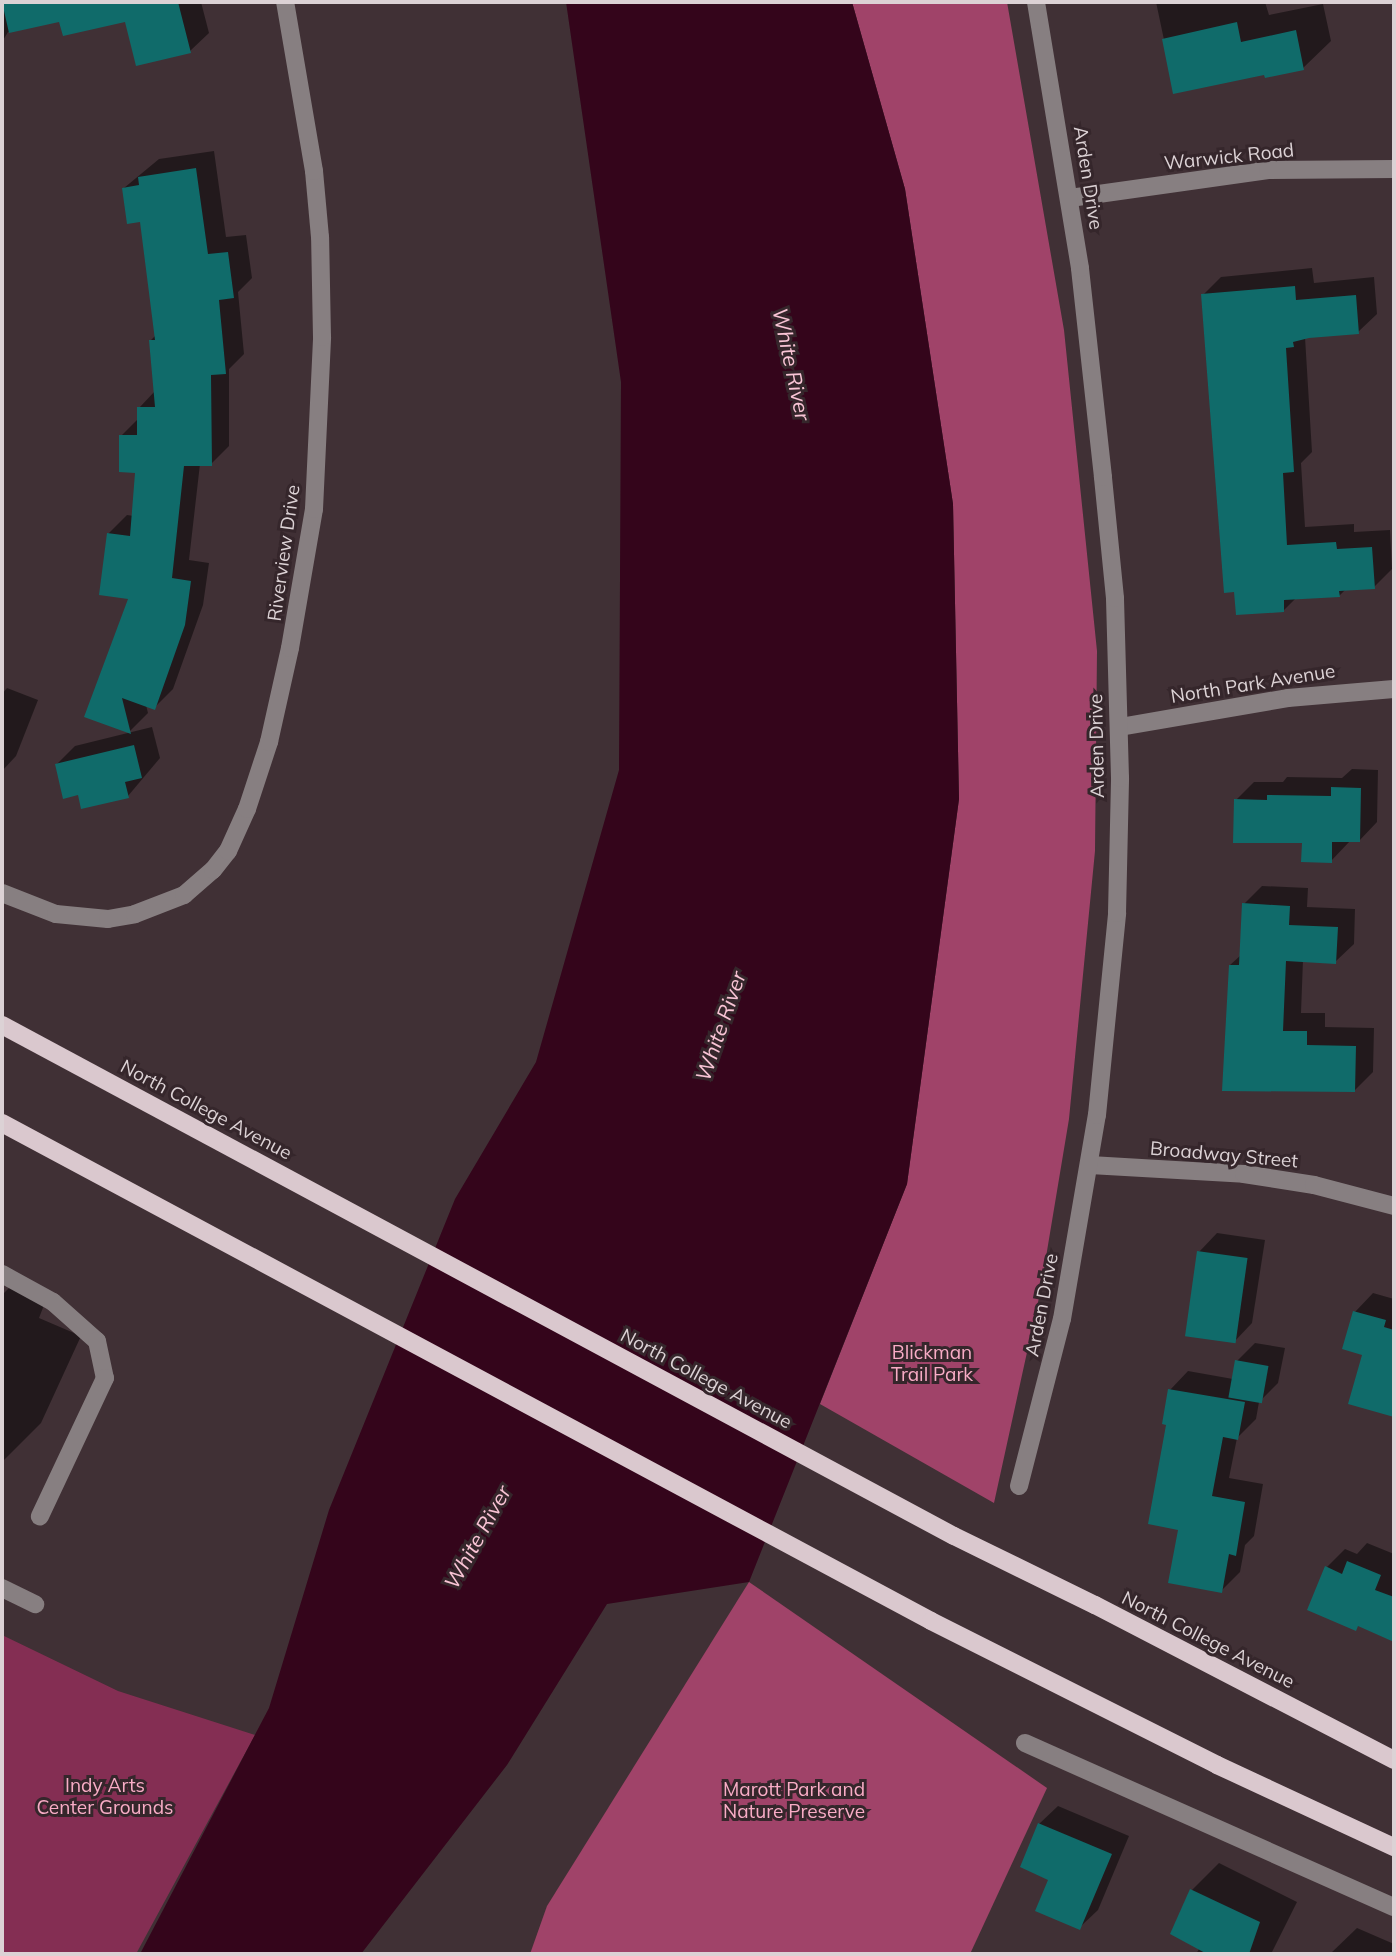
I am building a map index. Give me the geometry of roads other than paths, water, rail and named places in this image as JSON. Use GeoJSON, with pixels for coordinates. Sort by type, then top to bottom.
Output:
{"type":"FeatureCollection","features":[{"type":"Feature","properties":{"kind":"main road","name":"North College Avenue"},"geometry":{"type":"LineString","coordinates":[[2,1025],[954,1536],[1095,1605],[1394,1760]]}},
{"type":"Feature","properties":{"kind":"main road"},"geometry":{"type":"LineString","coordinates":[[2,1123],[931,1620],[1205,1759],[1394,1847]]}},
{"type":"Feature","properties":{"kind":"street","name":"Riverview Drive"},"geometry":{"type":"LineString","coordinates":[[2,893],[56,914],[108,919],[135,914],[184,895],[213,870],[228,851],[247,809],[268,742],[292,637],[314,509],[323,337],[320,237],[314,171],[285,2]]}},
{"type":"Feature","properties":{"kind":"street","name":"Arden Drive"},"geometry":{"type":"LineString","coordinates":[[1019,1486],[1051,1370],[1090,1166],[1117,913],[1120,727],[1109,536],[1070,198],[1036,2]]}},
{"type":"Feature","properties":{"kind":"street","name":"Warwick Road"},"geometry":{"type":"LineString","coordinates":[[1070,198],[1268,170],[1394,169]]}},
{"type":"Feature","properties":{"kind":"street","name":"North Park Avenue"},"geometry":{"type":"LineString","coordinates":[[1120,727],[1288,698],[1394,689]]}},
{"type":"Feature","properties":{"kind":"street","name":"Broadway Street"},"geometry":{"type":"LineString","coordinates":[[1090,1166],[1244,1174],[1314,1185],[1394,1206]]}},
{"type":"Feature","properties":{"kind":"street"},"geometry":{"type":"LineString","coordinates":[[2,1274],[53,1302],[97,1341],[105,1378],[40,1516]]}},
{"type":"Feature","properties":{"kind":"street"},"geometry":{"type":"LineString","coordinates":[[2,1588],[35,1604]]}},
{"type":"Feature","properties":{"kind":"street"},"geometry":{"type":"LineString","coordinates":[[1025,1743],[1394,1907]]}},
{"type":"Feature","properties":{"kind":"water","name":"White River"},"geometry":{"type":"Polygon","coordinates":[[[566,2],[852,2],[905,189],[953,504],[959,799],[907,1184],[749,1582],[607,1604],[507,1765],[361,1954],[140,1954],[269,1708],[329,1510],[455,1199],[536,1062],[619,770],[621,382],[566,2]]]}},
{"type":"Feature","properties":{"kind":"park label","name":"Blickman Trail Park"},"geometry":{"type":"Point","coordinates":[932,1364]}},
{"type":"Feature","properties":{"kind":"park label","name":"Indy Arts Center Grounds"},"geometry":{"type":"Point","coordinates":[105,1797]}},
{"type":"Feature","properties":{"kind":"park label","name":"Marott Park and Nature Preserve"},"geometry":{"type":"Point","coordinates":[794,1801]}}]}
